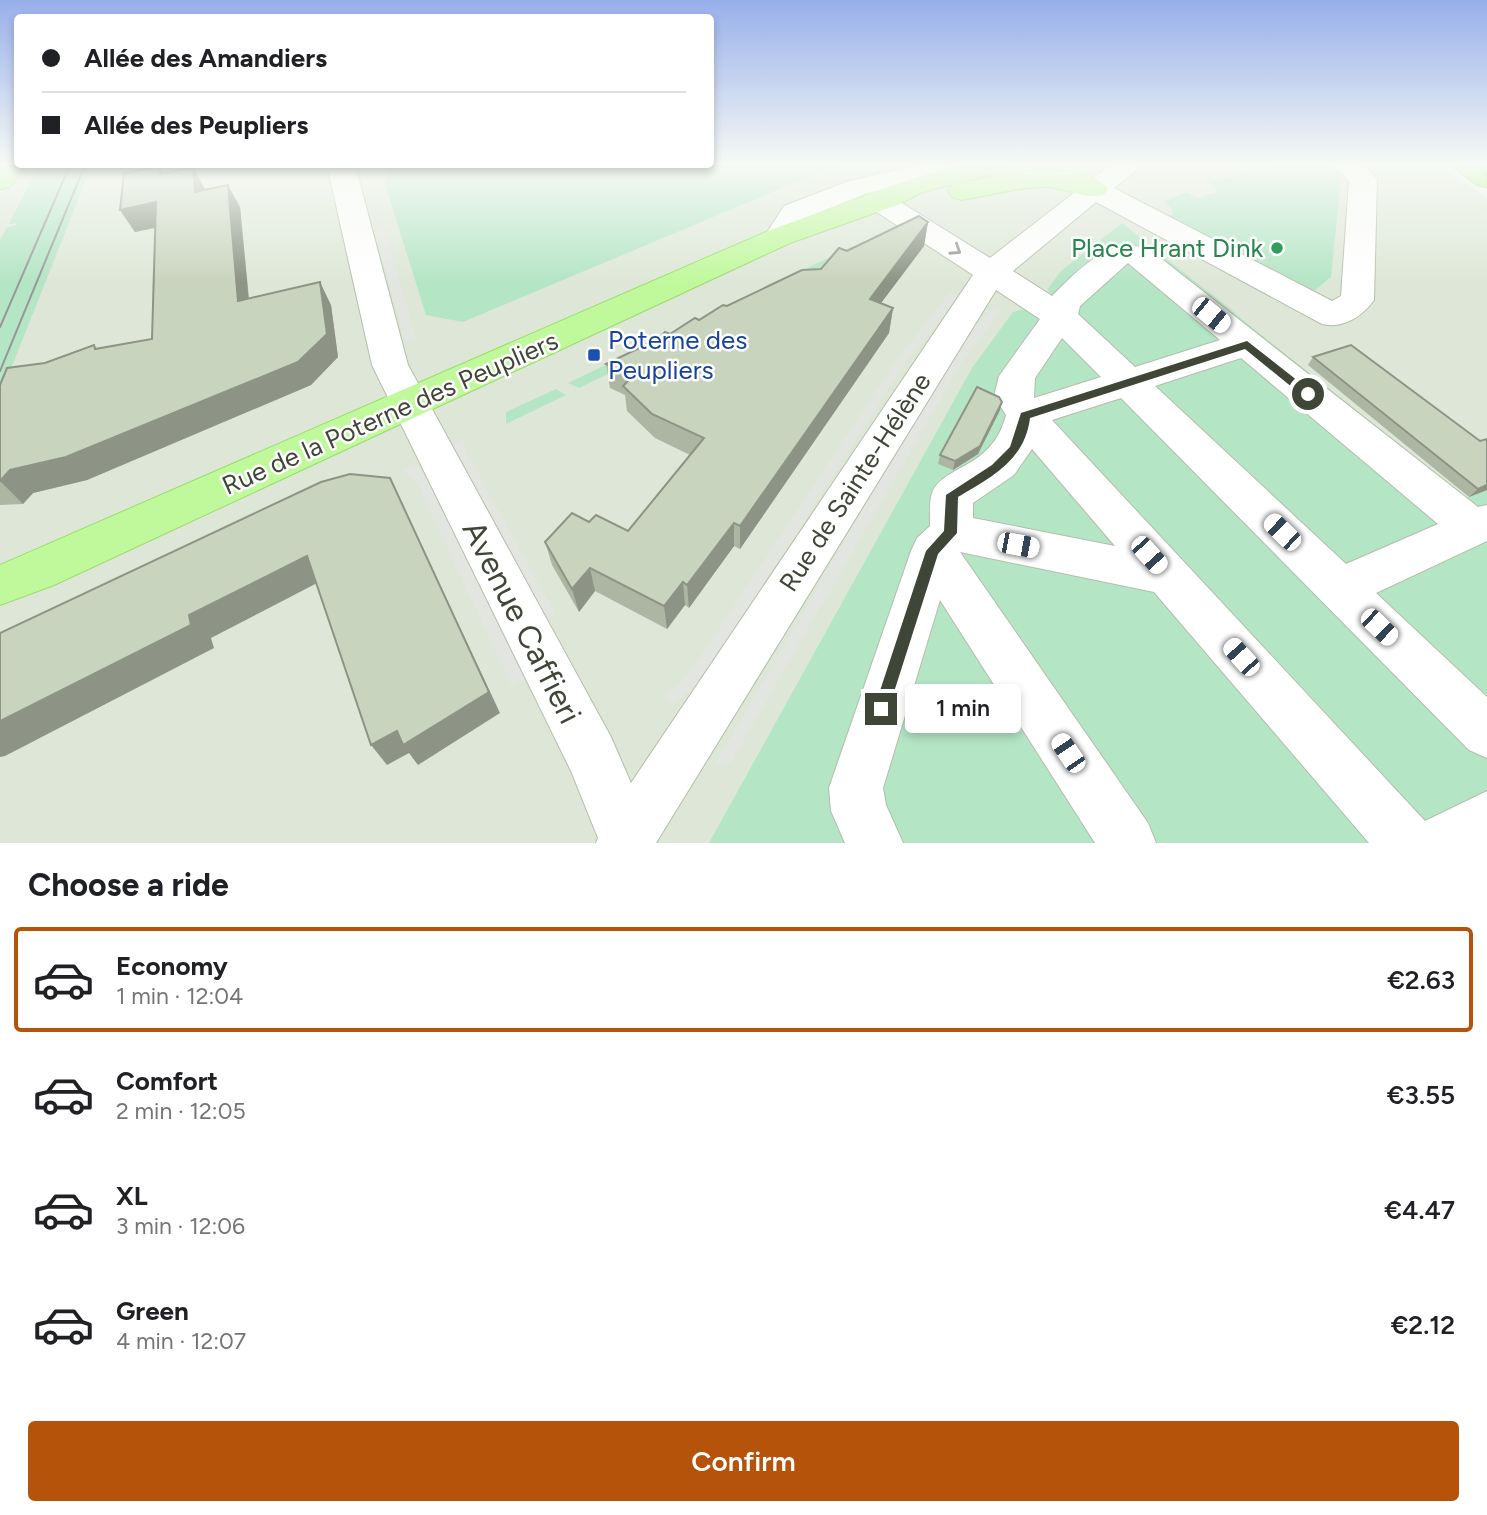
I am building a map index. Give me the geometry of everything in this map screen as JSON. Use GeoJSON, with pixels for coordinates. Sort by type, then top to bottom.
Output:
{"type":"FeatureCollection","features":[{"type":"Feature","properties":{"kind":"main road","name":"Rue de la Poterne des Peupliers"},"geometry":{"type":"LineString","coordinates":[[0,585],[50,566],[779,237],[869,204]]}},
{"type":"Feature","properties":{"kind":"street","name":"Avenue Caffieri"},"geometry":{"type":"LineString","coordinates":[[353,204],[390,365],[592,756],[626,842]]}},
{"type":"Feature","properties":{"kind":"street","name":"Rue de la Poterne des Peupliers"},"geometry":{"type":"LineString","coordinates":[[779,237],[794,212],[814,204]]}},
{"type":"Feature","properties":{"kind":"street"},"geometry":{"type":"LineString","coordinates":[[892,204],[991,273],[1060,316],[1487,732]]}},
{"type":"Feature","properties":{"kind":"street","name":"Rue de Sainte-Hélène"},"geometry":{"type":"LineString","coordinates":[[626,842],[991,273],[1075,204]]}},
{"type":"Feature","properties":{"kind":"street"},"geometry":{"type":"LineString","coordinates":[[1123,204],[1334,316],[1357,300],[1362,204]]}},
{"type":"Feature","properties":{"kind":"street"},"geometry":{"type":"LineString","coordinates":[[1340,589],[1479,525],[1139,256],[1130,253],[1117,256],[1065,302],[1060,316],[1017,376],[1013,396],[1025,415],[1406,843]]}},
{"type":"Feature","properties":{"kind":"street"},"geometry":{"type":"LineString","coordinates":[[1025,415],[1247,344]]}},
{"type":"Feature","properties":{"kind":"street"},"geometry":{"type":"LineString","coordinates":[[875,843],[859,811],[856,788],[945,526],[1015,449],[1022,433],[1025,415]]}},
{"type":"Feature","properties":{"kind":"street"},"geometry":{"type":"LineString","coordinates":[[945,526],[1167,575]]}},
{"type":"Feature","properties":{"kind":"street"},"geometry":{"type":"LineString","coordinates":[[945,526],[1128,843]]}},
{"type":"Feature","properties":{"kind":"street"},"geometry":{"type":"LineString","coordinates":[[1442,843],[1487,819]]}},
{"type":"Feature","properties":{"kind":"shaded area"},"geometry":{"type":"Polygon","coordinates":[[[0,204],[1487,204],[1487,843],[0,843],[0,204]]]}},
{"type":"Feature","properties":{"kind":"shaded area"},"geometry":{"type":"Polygon","coordinates":[[[384,227],[416,339],[405,342],[374,229],[384,227]]]}},
{"type":"Feature","properties":{"kind":"shaded area"},"geometry":{"type":"Polygon","coordinates":[[[950,292],[958,295],[902,368],[701,681],[672,705],[664,694],[676,687],[691,671],[895,362],[950,292]]]}},
{"type":"Feature","properties":{"kind":"shaded area"},"geometry":{"type":"Polygon","coordinates":[[[993,307],[1001,311],[961,364],[731,762],[715,765],[949,359],[993,307]]]}},
{"type":"Feature","properties":{"kind":"shaded area"},"geometry":{"type":"Polygon","coordinates":[[[464,439],[466,451],[556,615],[544,622],[455,451],[454,444],[464,439]]]}},
{"type":"Feature","properties":{"kind":"shaded area"},"geometry":{"type":"Polygon","coordinates":[[[413,464],[424,473],[527,677],[512,686],[417,483],[404,471],[413,464]]]}},
{"type":"Feature","properties":{"kind":"green space"},"geometry":{"type":"Polygon","coordinates":[[[19,204],[76,204],[0,396],[0,241],[6,228],[17,223],[9,224],[19,204]]]}},
{"type":"Feature","properties":{"kind":"green space"},"geometry":{"type":"Polygon","coordinates":[[[391,204],[743,204],[463,322],[426,315],[391,204]]]}},
{"type":"Feature","properties":{"kind":"green space","name":"Place Hrant Dink"},"geometry":{"type":"Polygon","coordinates":[[[1167,204],[1338,204],[1331,277],[1314,291],[1306,292],[1166,219],[1173,211],[1167,204]]]}},
{"type":"Feature","properties":{"kind":"green space"},"geometry":{"type":"Polygon","coordinates":[[[1122,223],[1465,498],[1487,490],[1487,843],[709,843],[972,368],[1013,312],[1024,309],[1043,315],[1055,298],[1047,290],[1061,271],[1122,223]]]}},
{"type":"Feature","properties":{"kind":"green space"},"geometry":{"type":"Polygon","coordinates":[[[853,246],[867,248],[579,388],[568,383],[853,246]]]}},
{"type":"Feature","properties":{"kind":"green space"},"geometry":{"type":"Polygon","coordinates":[[[556,389],[566,395],[506,424],[506,412],[556,389]]]}},
{"type":"Feature","properties":{"kind":"building"},"geometry":{"type":"Polygon","coordinates":[[[121,204],[145,204],[120,210],[121,204]]]}},
{"type":"Feature","properties":{"kind":"building"},"geometry":{"type":"Polygon","coordinates":[[[156,204],[230,204],[238,301],[320,282],[327,334],[298,362],[66,457],[10,470],[0,481],[0,385],[7,368],[45,363],[94,345],[95,349],[152,339],[156,204]]]}},
{"type":"Feature","properties":{"kind":"building"},"geometry":{"type":"Polygon","coordinates":[[[919,216],[928,222],[870,299],[893,308],[740,526],[734,523],[687,585],[683,582],[664,606],[590,568],[572,589],[545,542],[572,513],[589,522],[596,515],[628,531],[704,438],[652,414],[623,386],[633,376],[606,364],[658,339],[665,332],[670,334],[695,318],[699,320],[723,305],[727,306],[802,270],[821,269],[839,248],[847,251],[919,216]]]}},
{"type":"Feature","properties":{"kind":"building"},"geometry":{"type":"Polygon","coordinates":[[[1351,345],[1480,441],[1487,439],[1487,485],[1478,489],[1313,357],[1351,345]]]}},
{"type":"Feature","properties":{"kind":"building"},"geometry":{"type":"Polygon","coordinates":[[[977,387],[999,397],[1002,402],[980,446],[955,461],[940,455],[977,387]]]}},
{"type":"Feature","properties":{"kind":"building"},"geometry":{"type":"Polygon","coordinates":[[[350,474],[390,478],[489,692],[403,745],[397,731],[371,745],[307,556],[189,615],[191,625],[0,721],[0,633],[321,482],[350,474]]]}},
{"type":"Feature","properties":{"kind":"tram line"},"geometry":{"type":"LineString","coordinates":[[0,327],[53,204]]}},
{"type":"Feature","properties":{"kind":"tram line"},"geometry":{"type":"LineString","coordinates":[[0,371],[69,204]]}},
{"type":"Feature","properties":{"kind":"place","name":"Place Hrant Dink"},"geometry":{"type":"Point","coordinates":[1277,248]}},
{"type":"Feature","properties":{"kind":"place","name":"Poterne des Peupliers"},"geometry":{"type":"Point","coordinates":[594,355]}},
{"type":"Feature","properties":{"kind":"route"},"geometry":{"type":"LineString","coordinates":[[881,709],[933,551],[951,533],[952,495],[996,468],[1015,449],[1022,433],[1025,415],[1247,344],[1308,394]]}}]}
